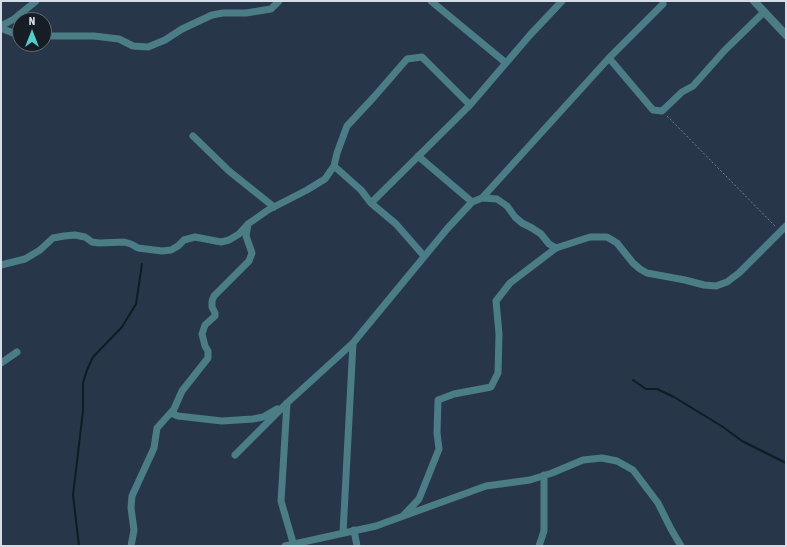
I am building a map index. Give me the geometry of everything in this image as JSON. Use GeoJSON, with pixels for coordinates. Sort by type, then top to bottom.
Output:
{"type":"FeatureCollection","features":[{"type":"Feature","properties":{"kind":"street"},"geometry":{"type":"LineString","coordinates":[[1,27],[14,19],[36,1]]}},
{"type":"Feature","properties":{"kind":"street"},"geometry":{"type":"LineString","coordinates":[[52,36],[94,36],[119,39],[133,46],[148,47],[165,40],[182,29],[212,15],[223,13],[246,13],[271,9],[279,1]]}},
{"type":"Feature","properties":{"kind":"street"},"geometry":{"type":"LineString","coordinates":[[431,1],[506,63]]}},
{"type":"Feature","properties":{"kind":"street"},"geometry":{"type":"LineString","coordinates":[[371,203],[470,105],[562,1]]}},
{"type":"Feature","properties":{"kind":"street"},"geometry":{"type":"LineString","coordinates":[[754,1],[786,35]]}},
{"type":"Feature","properties":{"kind":"street"},"geometry":{"type":"LineString","coordinates":[[482,198],[662,2]]}},
{"type":"Feature","properties":{"kind":"street"},"geometry":{"type":"LineString","coordinates":[[609,58],[653,110],[662,110],[682,92],[693,86],[725,50],[764,12]]}},
{"type":"Feature","properties":{"kind":"street"},"geometry":{"type":"LineString","coordinates":[[1,27],[12,32]]}},
{"type":"Feature","properties":{"kind":"street"},"geometry":{"type":"LineString","coordinates":[[1,265],[25,259],[40,250],[53,238],[64,236],[75,235],[85,237],[92,242],[99,243],[124,242],[138,248],[162,251],[171,250],[184,240],[195,237],[221,242],[229,240],[239,234],[259,215],[325,179],[334,166],[347,126],[407,59],[422,57],[470,105]]}},
{"type":"Feature","properties":{"kind":"street"},"geometry":{"type":"LineString","coordinates":[[193,136],[229,171],[274,207]]}},
{"type":"Feature","properties":{"kind":"street"},"geometry":{"type":"LineString","coordinates":[[418,156],[472,202]]}},
{"type":"Feature","properties":{"kind":"street"},"geometry":{"type":"LineString","coordinates":[[334,166],[360,190],[371,203],[396,224],[424,256]]}},
{"type":"Feature","properties":{"kind":"street"},"geometry":{"type":"LineString","coordinates":[[235,455],[287,403],[353,343],[424,256],[472,202],[482,198],[497,199],[507,206],[515,217],[522,223],[541,234],[549,244],[556,248]]}},
{"type":"Feature","properties":{"kind":"street"},"geometry":{"type":"LineString","coordinates":[[131,546],[134,530],[131,508],[132,496],[154,448],[157,428],[174,409],[182,391],[208,358],[208,351],[202,334],[205,325],[215,313],[212,307],[214,296],[249,261],[252,253],[246,236],[248,224]]}},
{"type":"Feature","properties":{"kind":"street"},"geometry":{"type":"LineString","coordinates":[[403,516],[419,499],[438,449],[438,400],[454,394],[490,387],[498,373],[499,334],[496,301],[510,283],[556,248],[590,237],[606,237],[617,243],[633,263],[647,273],[704,285],[716,286],[727,282],[739,272],[786,226]]}},
{"type":"Feature","properties":{"kind":"street"},"geometry":{"type":"LineString","coordinates":[[343,533],[353,343]]}},
{"type":"Feature","properties":{"kind":"street"},"geometry":{"type":"LineString","coordinates":[[1,363],[17,352]]}},
{"type":"Feature","properties":{"kind":"street"},"geometry":{"type":"LineString","coordinates":[[171,413],[178,416],[222,421],[253,419],[263,417],[287,403]]}},
{"type":"Feature","properties":{"kind":"street"},"geometry":{"type":"LineString","coordinates":[[287,403],[282,502],[294,545]]}},
{"type":"Feature","properties":{"kind":"street"},"geometry":{"type":"LineString","coordinates":[[285,546],[376,526],[486,486],[530,480],[583,460],[602,458],[617,461],[633,470],[658,503],[681,546]]}},
{"type":"Feature","properties":{"kind":"street"},"geometry":{"type":"LineString","coordinates":[[539,546],[544,531],[544,475]]}},
{"type":"Feature","properties":{"kind":"street"},"geometry":{"type":"LineString","coordinates":[[354,530],[357,546]]}},
{"type":"Feature","properties":{"kind":"path"},"geometry":{"type":"LineString","coordinates":[[662,110],[780,232]]}},
{"type":"Feature","properties":{"kind":"waterway"},"geometry":{"type":"LineString","coordinates":[[79,546],[73,495],[83,411],[83,383],[93,357],[122,327],[136,304],[142,264]]}},
{"type":"Feature","properties":{"kind":"waterway"},"geometry":{"type":"LineString","coordinates":[[633,380],[646,389],[657,389],[674,397],[723,427],[742,441],[786,463]]}}]}
